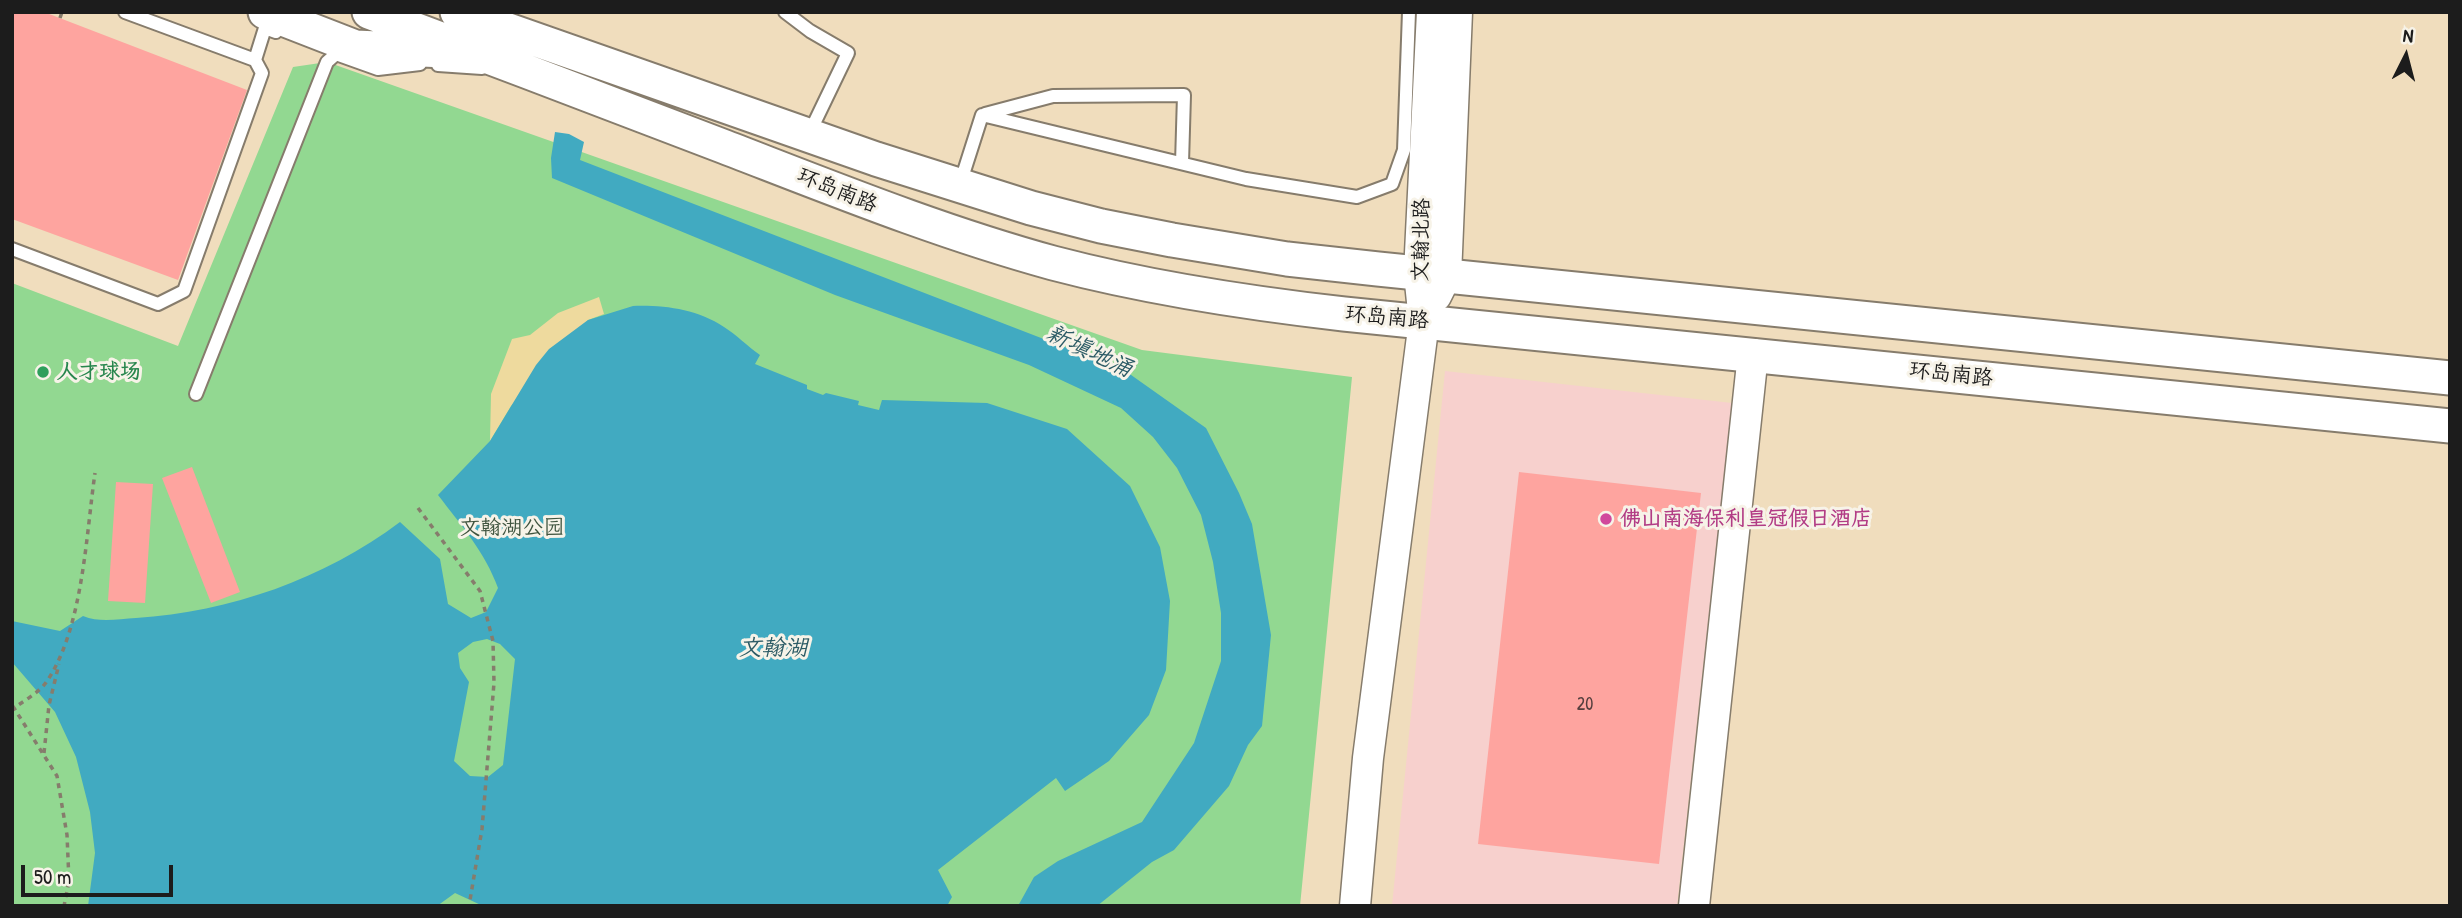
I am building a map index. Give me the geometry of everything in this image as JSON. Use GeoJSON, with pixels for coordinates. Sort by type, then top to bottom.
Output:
{"type":"FeatureCollection","features":[{"type":"Feature","properties":{"kind":"main road"},"geometry":{"type":"LineString","coordinates":[[265,12],[355,47],[475,52]]}},
{"type":"Feature","properties":{"kind":"main road","name":"环岛南路"},"geometry":{"type":"LineString","coordinates":[[369,12],[895,213],[1055,263],[1124,278],[1271,305],[2450,426]]}},
{"type":"Feature","properties":{"kind":"main road","name":"环岛南路"},"geometry":{"type":"LineString","coordinates":[[457,12],[959,186],[1090,223],[1172,240],[1287,259],[1432,275],[2450,378]]}},
{"type":"Feature","properties":{"kind":"street","name":"文翰北路"},"geometry":{"type":"LineString","coordinates":[[1432,12],[1432,275]]}},
{"type":"Feature","properties":{"kind":"street","name":"文翰北路"},"geometry":{"type":"LineString","coordinates":[[1355,906],[1368,758],[1432,275],[1457,12]]}},
{"type":"Feature","properties":{"kind":"street"},"geometry":{"type":"LineString","coordinates":[[1694,906],[1753,354]]}},
{"type":"Feature","properties":{"kind":"lane"},"geometry":{"type":"LineString","coordinates":[[12,249],[158,304],[184,291],[262,73],[255,60],[125,12]]}},
{"type":"Feature","properties":{"kind":"lane"},"geometry":{"type":"LineString","coordinates":[[785,12],[810,32],[848,53],[809,135]]}},
{"type":"Feature","properties":{"kind":"lane"},"geometry":{"type":"LineString","coordinates":[[982,115],[1246,178],[1357,197],[1392,184],[1404,150],[1409,12]]}},
{"type":"Feature","properties":{"kind":"lane"},"geometry":{"type":"LineString","coordinates":[[255,60],[265,28],[289,37]]}},
{"type":"Feature","properties":{"kind":"lane"},"geometry":{"type":"LineString","coordinates":[[196,394],[330,52],[378,69],[425,64],[528,71]]}},
{"type":"Feature","properties":{"kind":"lane"},"geometry":{"type":"LineString","coordinates":[[982,115],[1053,96],[1184,95],[1182,163]]}},
{"type":"Feature","properties":{"kind":"lane"},"geometry":{"type":"LineString","coordinates":[[959,186],[982,115]]}},
{"type":"Feature","properties":{"kind":"path"},"geometry":{"type":"LineString","coordinates":[[60,18],[62,12]]}},
{"type":"Feature","properties":{"kind":"path"},"geometry":{"type":"LineString","coordinates":[[44,754],[49,705],[76,607],[95,473]]}},
{"type":"Feature","properties":{"kind":"path"},"geometry":{"type":"LineString","coordinates":[[418,508],[480,591],[493,641],[494,682],[482,829],[469,906]]}},
{"type":"Feature","properties":{"kind":"path"},"geometry":{"type":"LineString","coordinates":[[60,658],[46,684],[13,707],[57,776],[67,835],[69,881],[64,906]]}},
{"type":"Feature","properties":{"kind":"shaded area","name":"佛山南海保利皇冠假日酒店"},"geometry":{"type":"Polygon","coordinates":[[[1445,371],[1732,403],[1677,906],[1392,906],[1445,371]]]}},
{"type":"Feature","properties":{"kind":"green space","name":"文翰湖公园"},"geometry":{"type":"Polygon","coordinates":[[[327,62],[1142,350],[1352,377],[1300,906],[12,906],[12,283],[178,346],[293,67],[327,62]]]}},
{"type":"Feature","properties":{"kind":"sand"},"geometry":{"type":"Polygon","coordinates":[[[599,297],[604,314],[588,320],[511,406],[490,441],[491,394],[512,339],[530,335],[558,313],[599,297]]]}},
{"type":"Feature","properties":{"kind":"water"},"geometry":{"type":"Polygon","coordinates":[[[555,132],[569,134],[584,142],[580,160],[1124,370],[1206,428],[1252,524],[1271,635],[1262,726],[1248,745],[1229,786],[1174,850],[1152,862],[1097,906],[1018,906],[1034,877],[1058,861],[1142,822],[1194,743],[1221,661],[1221,613],[1213,562],[1201,515],[1177,468],[1153,437],[1121,408],[1029,365],[835,295],[552,178],[551,158],[555,132]]]}},
{"type":"Feature","properties":{"kind":"water","name":"文翰湖"},"geometry":{"type":"Polygon","coordinates":[[[633,306],[680,309],[703,316],[729,330],[760,355],[755,364],[807,385],[807,389],[823,395],[826,393],[859,401],[858,405],[879,410],[882,400],[987,403],[1067,429],[1130,486],[1160,547],[1170,601],[1166,670],[1149,715],[1109,761],[1065,791],[1056,778],[938,870],[952,897],[947,906],[483,906],[455,893],[437,906],[88,906],[95,853],[90,812],[76,757],[55,712],[12,662],[12,621],[60,631],[83,616],[109,620],[171,614],[241,600],[308,576],[371,542],[400,522],[440,559],[448,604],[471,618],[486,612],[498,588],[493,575],[472,539],[438,495],[490,441],[536,365],[549,349],[588,320],[633,306]],[[487,639],[473,642],[458,653],[460,668],[469,682],[454,761],[470,776],[488,777],[503,765],[515,659],[500,644],[487,639]]]}},
{"type":"Feature","properties":{"kind":"building"},"geometry":{"type":"Polygon","coordinates":[[[12,12],[44,12],[247,90],[178,280],[12,219],[12,12]]]}},
{"type":"Feature","properties":{"kind":"building"},"geometry":{"type":"Polygon","coordinates":[[[192,467],[240,592],[211,603],[162,478],[192,467]]]}},
{"type":"Feature","properties":{"kind":"building"},"geometry":{"type":"Polygon","coordinates":[[[1519,472],[1701,493],[1659,864],[1478,844],[1519,472]]]}},
{"type":"Feature","properties":{"kind":"building"},"geometry":{"type":"Polygon","coordinates":[[[116,482],[153,484],[145,603],[108,601],[116,482]]]}},
{"type":"Feature","properties":{"kind":"place","name":"人才球场"},"geometry":{"type":"Point","coordinates":[43,372]}},
{"type":"Feature","properties":{"kind":"place","name":"佛山南海保利皇冠假日酒店"},"geometry":{"type":"Point","coordinates":[1606,519]}},
{"type":"Feature","properties":{"kind":"water label","name":"新填地涌"},"geometry":{"type":"Point","coordinates":[1089,352]}}]}
